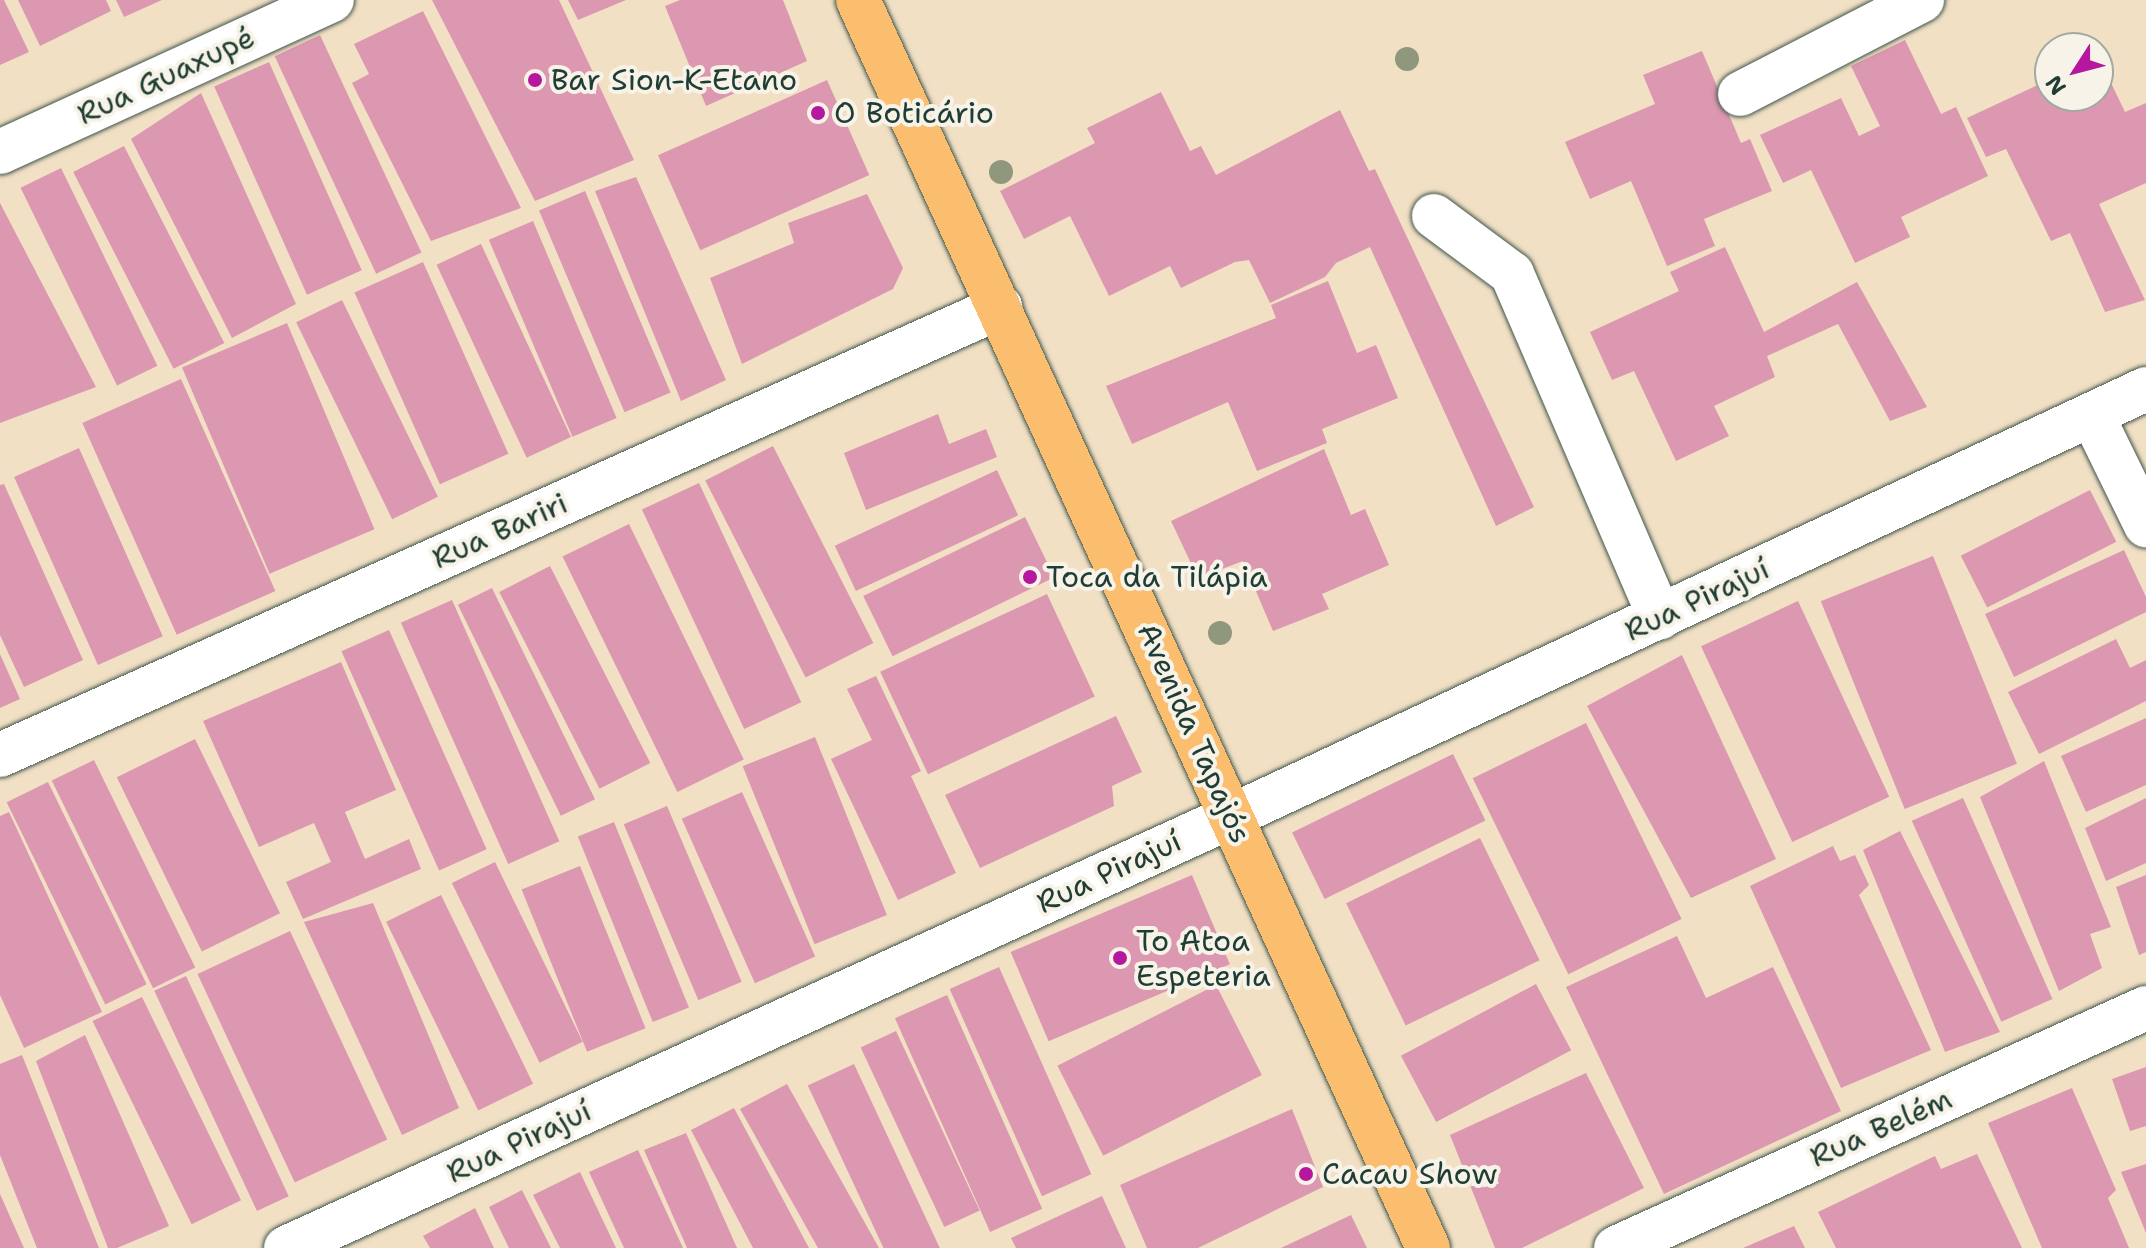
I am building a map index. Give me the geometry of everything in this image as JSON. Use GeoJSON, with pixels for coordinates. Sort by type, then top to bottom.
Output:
{"type":"FeatureCollection","features":[{"type":"Feature","properties":{"kind":"main road","name":"Avenida Tapajós"},"geometry":{"type":"LineString","coordinates":[[858,0],[1428,1248]]}},
{"type":"Feature","properties":{"kind":"street","name":"Rua Guaxupé"},"geometry":{"type":"LineString","coordinates":[[0,152],[332,0]]}},
{"type":"Feature","properties":{"kind":"street"},"geometry":{"type":"LineString","coordinates":[[1740,94],[1922,0]]}},
{"type":"Feature","properties":{"kind":"street"},"geometry":{"type":"LineString","coordinates":[[1434,216],[1512,274],[1660,617]]}},
{"type":"Feature","properties":{"kind":"street","name":"Rua Bariri"},"geometry":{"type":"LineString","coordinates":[[0,755],[1000,307]]}},
{"type":"Feature","properties":{"kind":"street","name":"Rua Pirajuí"},"geometry":{"type":"LineString","coordinates":[[286,1248],[1232,816],[2146,389]]}},
{"type":"Feature","properties":{"kind":"street"},"geometry":{"type":"LineString","coordinates":[[2092,415],[2146,525]]}},
{"type":"Feature","properties":{"kind":"street","name":"Rua Belém"},"geometry":{"type":"LineString","coordinates":[[1616,1248],[2146,1008]]}},
{"type":"Feature","properties":{"kind":"building"},"geometry":{"type":"Polygon","coordinates":[[[0,0],[4,0],[29,52],[0,65],[0,0]]]}},
{"type":"Feature","properties":{"kind":"building"},"geometry":{"type":"Polygon","coordinates":[[[18,0],[106,0],[111,11],[40,46],[18,0]]]}},
{"type":"Feature","properties":{"kind":"building"},"geometry":{"type":"Polygon","coordinates":[[[116,0],[162,0],[124,17],[116,0]]]}},
{"type":"Feature","properties":{"kind":"building","name":"Bar Sion-K-Etano"},"geometry":{"type":"Polygon","coordinates":[[[432,0],[559,0],[634,160],[535,201],[432,0]]]}},
{"type":"Feature","properties":{"kind":"building"},"geometry":{"type":"Polygon","coordinates":[[[568,0],[626,0],[578,20],[568,0]]]}},
{"type":"Feature","properties":{"kind":"building"},"geometry":{"type":"Polygon","coordinates":[[[680,0],[783,0],[807,61],[706,106],[665,6],[680,0]]]}},
{"type":"Feature","properties":{"kind":"building"},"geometry":{"type":"Polygon","coordinates":[[[423,11],[521,208],[431,241],[352,83],[369,74],[354,44],[423,11]]]}},
{"type":"Feature","properties":{"kind":"building"},"geometry":{"type":"Polygon","coordinates":[[[320,35],[421,253],[376,274],[275,56],[320,35]]]}},
{"type":"Feature","properties":{"kind":"building"},"geometry":{"type":"Polygon","coordinates":[[[1905,40],[1941,114],[1956,107],[1988,176],[1901,217],[1910,237],[1855,263],[1811,170],[1783,183],[1760,135],[1841,98],[1859,136],[1880,126],[1851,66],[1905,40]]]}},
{"type":"Feature","properties":{"kind":"building"},"geometry":{"type":"Polygon","coordinates":[[[1702,51],[1741,143],[1750,139],[1772,191],[1704,219],[1715,246],[1667,266],[1631,181],[1590,199],[1565,142],[1655,104],[1643,75],[1702,51]]]}},
{"type":"Feature","properties":{"kind":"building"},"geometry":{"type":"Polygon","coordinates":[[[269,62],[362,270],[307,295],[214,86],[269,62]]]}},
{"type":"Feature","properties":{"kind":"building"},"geometry":{"type":"Polygon","coordinates":[[[827,80],[869,175],[700,250],[658,155],[827,80]]]}},
{"type":"Feature","properties":{"kind":"building"},"geometry":{"type":"Polygon","coordinates":[[[2034,87],[2034,112],[2114,112],[2114,89],[2125,112],[2146,103],[2146,183],[2099,204],[2145,300],[2105,312],[2070,233],[2051,241],[2006,149],[1986,157],[1967,118],[2034,87]]]}},
{"type":"Feature","properties":{"kind":"building"},"geometry":{"type":"Polygon","coordinates":[[[1161,92],[1190,151],[1201,146],[1216,175],[1340,110],[1369,171],[1375,169],[1534,507],[1496,526],[1370,247],[1336,263],[1325,277],[1270,303],[1249,260],[1235,262],[1181,288],[1170,266],[1109,296],[1070,216],[1024,239],[1000,191],[1095,143],[1087,128],[1161,92]]]}},
{"type":"Feature","properties":{"kind":"building"},"geometry":{"type":"Polygon","coordinates":[[[201,93],[296,304],[232,338],[131,139],[201,93]]]}},
{"type":"Feature","properties":{"kind":"building"},"geometry":{"type":"Polygon","coordinates":[[[124,146],[224,343],[174,369],[73,172],[124,146]]]}},
{"type":"Feature","properties":{"kind":"building"},"geometry":{"type":"Polygon","coordinates":[[[61,168],[157,366],[117,385],[21,188],[61,168]]]}},
{"type":"Feature","properties":{"kind":"building"},"geometry":{"type":"Polygon","coordinates":[[[636,177],[726,380],[681,401],[595,191],[636,177]]]}},
{"type":"Feature","properties":{"kind":"building"},"geometry":{"type":"Polygon","coordinates":[[[585,191],[671,393],[625,412],[539,211],[585,191]]]}},
{"type":"Feature","properties":{"kind":"building"},"geometry":{"type":"Polygon","coordinates":[[[867,194],[903,268],[893,289],[742,364],[710,278],[794,243],[788,223],[867,194]]]}},
{"type":"Feature","properties":{"kind":"building"},"geometry":{"type":"Polygon","coordinates":[[[0,203],[96,387],[0,423],[0,203]]]}},
{"type":"Feature","properties":{"kind":"building"},"geometry":{"type":"Polygon","coordinates":[[[533,221],[617,418],[572,437],[489,240],[533,221]]]}},
{"type":"Feature","properties":{"kind":"building"},"geometry":{"type":"Polygon","coordinates":[[[481,244],[571,437],[527,458],[437,265],[481,244]]]}},
{"type":"Feature","properties":{"kind":"building"},"geometry":{"type":"Polygon","coordinates":[[[1725,247],[1764,332],[1857,282],[1927,407],[1890,421],[1838,324],[1767,356],[1775,377],[1714,406],[1729,436],[1676,461],[1634,371],[1612,380],[1590,332],[1679,291],[1670,272],[1725,247]]]}},
{"type":"Feature","properties":{"kind":"building"},"geometry":{"type":"Polygon","coordinates":[[[423,262],[508,454],[440,484],[354,293],[423,262]]]}},
{"type":"Feature","properties":{"kind":"building"},"geometry":{"type":"Polygon","coordinates":[[[1328,281],[1357,353],[1376,345],[1398,398],[1322,429],[1327,443],[1257,471],[1228,402],[1132,444],[1106,386],[1276,318],[1271,305],[1328,281]]]}},
{"type":"Feature","properties":{"kind":"building"},"geometry":{"type":"Polygon","coordinates":[[[342,300],[438,497],[392,519],[296,322],[342,300]]]}},
{"type":"Feature","properties":{"kind":"building"},"geometry":{"type":"Polygon","coordinates":[[[287,323],[375,529],[270,574],[182,368],[287,323]]]}},
{"type":"Feature","properties":{"kind":"building"},"geometry":{"type":"Polygon","coordinates":[[[181,379],[275,591],[177,635],[82,423],[181,379]]]}},
{"type":"Feature","properties":{"kind":"building"},"geometry":{"type":"Polygon","coordinates":[[[938,414],[949,444],[986,429],[997,457],[866,510],[844,453],[938,414]]]}},
{"type":"Feature","properties":{"kind":"building"},"geometry":{"type":"Polygon","coordinates":[[[773,446],[873,643],[806,677],[705,481],[773,446]]]}},
{"type":"Feature","properties":{"kind":"building"},"geometry":{"type":"Polygon","coordinates":[[[79,448],[163,636],[98,665],[14,477],[79,448]]]}},
{"type":"Feature","properties":{"kind":"building"},"geometry":{"type":"Polygon","coordinates":[[[1324,449],[1351,515],[1365,509],[1389,565],[1322,594],[1329,609],[1273,631],[1243,561],[1198,578],[1171,521],[1324,449]]]}},
{"type":"Feature","properties":{"kind":"building"},"geometry":{"type":"Polygon","coordinates":[[[997,470],[1018,515],[856,591],[835,546],[997,470]]]}},
{"type":"Feature","properties":{"kind":"building"},"geometry":{"type":"Polygon","coordinates":[[[699,483],[801,702],[744,729],[642,510],[699,483]]]}},
{"type":"Feature","properties":{"kind":"building"},"geometry":{"type":"Polygon","coordinates":[[[4,484],[83,660],[24,687],[0,635],[0,485],[4,484]]]}},
{"type":"Feature","properties":{"kind":"building"},"geometry":{"type":"Polygon","coordinates":[[[2090,490],[2116,542],[1987,608],[1961,556],[2090,490]]]}},
{"type":"Feature","properties":{"kind":"building"},"geometry":{"type":"Polygon","coordinates":[[[1025,517],[1054,577],[893,656],[863,596],[1025,517]]]}},
{"type":"Feature","properties":{"kind":"building"},"geometry":{"type":"Polygon","coordinates":[[[629,524],[744,759],[677,792],[562,556],[629,524]]]}},
{"type":"Feature","properties":{"kind":"building"},"geometry":{"type":"Polygon","coordinates":[[[2124,550],[2146,597],[2146,612],[2014,677],[1985,614],[2124,550]]]}},
{"type":"Feature","properties":{"kind":"building"},"geometry":{"type":"Polygon","coordinates":[[[1933,556],[2017,764],[1905,809],[1821,601],[1933,556]]]}},
{"type":"Feature","properties":{"kind":"building"},"geometry":{"type":"Polygon","coordinates":[[[550,566],[650,763],[600,789],[499,592],[550,566]]]}},
{"type":"Feature","properties":{"kind":"building"},"geometry":{"type":"Polygon","coordinates":[[[492,588],[595,799],[561,816],[458,605],[492,588]]]}},
{"type":"Feature","properties":{"kind":"building"},"geometry":{"type":"Polygon","coordinates":[[[1047,594],[1095,696],[928,774],[880,672],[1047,594]]]}},
{"type":"Feature","properties":{"kind":"building"},"geometry":{"type":"Polygon","coordinates":[[[452,600],[559,841],[508,864],[401,623],[452,600]]]}},
{"type":"Feature","properties":{"kind":"building"},"geometry":{"type":"Polygon","coordinates":[[[1798,601],[1889,797],[1792,842],[1701,646],[1798,601]]]}},
{"type":"Feature","properties":{"kind":"building"},"geometry":{"type":"Polygon","coordinates":[[[389,630],[487,849],[439,870],[341,651],[389,630]]]}},
{"type":"Feature","properties":{"kind":"building"},"geometry":{"type":"Polygon","coordinates":[[[2116,639],[2130,668],[2146,660],[2146,701],[2039,754],[2008,692],[2116,639]]]}},
{"type":"Feature","properties":{"kind":"building"},"geometry":{"type":"Polygon","coordinates":[[[0,654],[20,699],[0,708],[0,654]]]}},
{"type":"Feature","properties":{"kind":"building"},"geometry":{"type":"Polygon","coordinates":[[[1682,655],[1776,859],[1691,898],[1587,706],[1682,655]]]}},
{"type":"Feature","properties":{"kind":"building"},"geometry":{"type":"Polygon","coordinates":[[[341,662],[396,790],[345,812],[365,859],[409,839],[421,869],[303,919],[286,882],[331,862],[314,823],[259,847],[203,721],[341,662]]]}},
{"type":"Feature","properties":{"kind":"building"},"geometry":{"type":"Polygon","coordinates":[[[876,676],[921,771],[911,776],[956,873],[898,900],[831,759],[872,740],[847,689],[876,676]]]}},
{"type":"Feature","properties":{"kind":"building"},"geometry":{"type":"Polygon","coordinates":[[[1116,716],[1142,772],[1112,786],[1114,806],[980,868],[945,795],[1116,716]]]}},
{"type":"Feature","properties":{"kind":"building"},"geometry":{"type":"Polygon","coordinates":[[[2146,718],[2146,785],[2086,812],[2061,756],[2146,718]]]}},
{"type":"Feature","properties":{"kind":"building"},"geometry":{"type":"Polygon","coordinates":[[[1586,723],[1682,919],[1568,974],[1473,778],[1586,723]]]}},
{"type":"Feature","properties":{"kind":"building"},"geometry":{"type":"Polygon","coordinates":[[[815,737],[887,915],[815,944],[743,766],[815,737]]]}},
{"type":"Feature","properties":{"kind":"building"},"geometry":{"type":"Polygon","coordinates":[[[195,739],[280,913],[202,952],[117,777],[195,739]]]}},
{"type":"Feature","properties":{"kind":"building"},"geometry":{"type":"Polygon","coordinates":[[[1453,754],[1485,821],[1325,899],[1292,832],[1453,754]]]}},
{"type":"Feature","properties":{"kind":"building"},"geometry":{"type":"Polygon","coordinates":[[[94,760],[195,968],[153,988],[52,781],[94,760]]]}},
{"type":"Feature","properties":{"kind":"building"},"geometry":{"type":"Polygon","coordinates":[[[2044,761],[2111,927],[2090,934],[2102,968],[2059,991],[1980,797],[2044,761]]]}},
{"type":"Feature","properties":{"kind":"building"},"geometry":{"type":"Polygon","coordinates":[[[48,782],[147,984],[105,1004],[7,802],[48,782]]]}},
{"type":"Feature","properties":{"kind":"building"},"geometry":{"type":"Polygon","coordinates":[[[742,792],[815,956],[755,983],[682,819],[742,792]]]}},
{"type":"Feature","properties":{"kind":"building"},"geometry":{"type":"Polygon","coordinates":[[[1963,798],[2052,999],[2001,1022],[1912,821],[1963,798]]]}},
{"type":"Feature","properties":{"kind":"building"},"geometry":{"type":"Polygon","coordinates":[[[2146,798],[2146,863],[2106,881],[2085,828],[2146,798]]]}},
{"type":"Feature","properties":{"kind":"building"},"geometry":{"type":"Polygon","coordinates":[[[667,806],[742,982],[698,1000],[624,824],[667,806]]]}},
{"type":"Feature","properties":{"kind":"building"},"geometry":{"type":"Polygon","coordinates":[[[9,812],[102,1012],[24,1048],[0,995],[0,816],[9,812]]]}},
{"type":"Feature","properties":{"kind":"building"},"geometry":{"type":"Polygon","coordinates":[[[614,822],[689,1007],[653,1022],[578,837],[614,822]]]}},
{"type":"Feature","properties":{"kind":"building"},"geometry":{"type":"Polygon","coordinates":[[[1900,831],[2000,1032],[1945,1052],[1863,850],[1900,831]]]}},
{"type":"Feature","properties":{"kind":"building"},"geometry":{"type":"Polygon","coordinates":[[[1480,838],[1540,960],[1406,1026],[1346,903],[1480,838]]]}},
{"type":"Feature","properties":{"kind":"building"},"geometry":{"type":"Polygon","coordinates":[[[1833,846],[1840,861],[1855,855],[1869,885],[1859,895],[1931,1050],[1841,1088],[1750,886],[1833,846]]]}},
{"type":"Feature","properties":{"kind":"building"},"geometry":{"type":"Polygon","coordinates":[[[495,862],[583,1042],[540,1063],[452,883],[495,862]]]}},
{"type":"Feature","properties":{"kind":"building"},"geometry":{"type":"Polygon","coordinates":[[[580,866],[646,1028],[587,1052],[522,890],[580,866]]]}},
{"type":"Feature","properties":{"kind":"building","name":"To Atoa Espeteria"},"geometry":{"type":"Polygon","coordinates":[[[1192,875],[1230,964],[1049,1041],[1011,952],[1192,875]]]}},
{"type":"Feature","properties":{"kind":"building"},"geometry":{"type":"Polygon","coordinates":[[[2146,875],[2146,952],[2139,955],[2116,887],[2146,875]]]}},
{"type":"Feature","properties":{"kind":"building"},"geometry":{"type":"Polygon","coordinates":[[[441,895],[533,1084],[478,1110],[386,922],[441,895]]]}},
{"type":"Feature","properties":{"kind":"building"},"geometry":{"type":"Polygon","coordinates":[[[373,903],[459,1108],[402,1135],[304,922],[373,903]]]}},
{"type":"Feature","properties":{"kind":"building"},"geometry":{"type":"Polygon","coordinates":[[[290,931],[387,1139],[295,1183],[198,974],[290,931]]]}},
{"type":"Feature","properties":{"kind":"building"},"geometry":{"type":"Polygon","coordinates":[[[1677,936],[1706,998],[1773,967],[1841,1111],[1664,1194],[1566,987],[1677,936]]]}},
{"type":"Feature","properties":{"kind":"building"},"geometry":{"type":"Polygon","coordinates":[[[999,967],[1091,1174],[1042,1196],[950,989],[999,967]]]}},
{"type":"Feature","properties":{"kind":"building"},"geometry":{"type":"Polygon","coordinates":[[[186,976],[289,1196],[257,1211],[154,991],[186,976]]]}},
{"type":"Feature","properties":{"kind":"building"},"geometry":{"type":"Polygon","coordinates":[[[1536,984],[1571,1050],[1436,1122],[1401,1056],[1536,984]]]}},
{"type":"Feature","properties":{"kind":"building"},"geometry":{"type":"Polygon","coordinates":[[[1216,985],[1262,1075],[1103,1156],[1057,1066],[1216,985]]]}},
{"type":"Feature","properties":{"kind":"building"},"geometry":{"type":"Polygon","coordinates":[[[947,995],[1042,1209],[990,1232],[895,1018],[947,995]]]}},
{"type":"Feature","properties":{"kind":"building"},"geometry":{"type":"Polygon","coordinates":[[[142,997],[241,1200],[192,1224],[93,1021],[142,997]]]}},
{"type":"Feature","properties":{"kind":"building"},"geometry":{"type":"Polygon","coordinates":[[[896,1031],[980,1210],[944,1227],[861,1047],[896,1031]]]}},
{"type":"Feature","properties":{"kind":"building"},"geometry":{"type":"Polygon","coordinates":[[[85,1035],[169,1226],[117,1248],[108,1248],[36,1061],[85,1035]]]}},
{"type":"Feature","properties":{"kind":"building"},"geometry":{"type":"Polygon","coordinates":[[[22,1055],[99,1248],[37,1248],[0,1155],[0,1064],[22,1055]]]}},
{"type":"Feature","properties":{"kind":"building"},"geometry":{"type":"Polygon","coordinates":[[[854,1064],[940,1248],[884,1248],[808,1086],[854,1064]]]}},
{"type":"Feature","properties":{"kind":"building"},"geometry":{"type":"Polygon","coordinates":[[[2146,1067],[2146,1126],[2130,1131],[2112,1079],[2146,1067]]]}},
{"type":"Feature","properties":{"kind":"building"},"geometry":{"type":"Polygon","coordinates":[[[1586,1073],[1644,1188],[1522,1248],[1495,1248],[1450,1135],[1586,1073]]]}},
{"type":"Feature","properties":{"kind":"building"},"geometry":{"type":"Polygon","coordinates":[[[787,1084],[879,1248],[818,1248],[740,1109],[787,1084]]]}},
{"type":"Feature","properties":{"kind":"building"},"geometry":{"type":"Polygon","coordinates":[[[2072,1088],[2116,1190],[2108,1198],[2129,1248],[2042,1248],[1988,1123],[2072,1088]]]}},
{"type":"Feature","properties":{"kind":"building"},"geometry":{"type":"Polygon","coordinates":[[[734,1108],[809,1248],[753,1248],[691,1130],[734,1108]]]}},
{"type":"Feature","properties":{"kind":"building"},"geometry":{"type":"Polygon","coordinates":[[[1292,1109],[1323,1187],[1198,1248],[1147,1248],[1120,1185],[1292,1109]]]}},
{"type":"Feature","properties":{"kind":"building"},"geometry":{"type":"Polygon","coordinates":[[[686,1133],[737,1248],[687,1248],[644,1150],[686,1133]]]}},
{"type":"Feature","properties":{"kind":"building"},"geometry":{"type":"Polygon","coordinates":[[[638,1150],[683,1248],[624,1248],[589,1172],[638,1150]]]}},
{"type":"Feature","properties":{"kind":"building"},"geometry":{"type":"Polygon","coordinates":[[[1977,1154],[2022,1248],[1836,1248],[1818,1212],[1935,1156],[1941,1169],[1977,1154]]]}},
{"type":"Feature","properties":{"kind":"building"},"geometry":{"type":"Polygon","coordinates":[[[2146,1164],[2146,1233],[2121,1172],[2146,1164]]]}},
{"type":"Feature","properties":{"kind":"building"},"geometry":{"type":"Polygon","coordinates":[[[580,1172],[616,1248],[560,1248],[533,1195],[580,1172]]]}},
{"type":"Feature","properties":{"kind":"building"},"geometry":{"type":"Polygon","coordinates":[[[522,1190],[551,1248],[509,1248],[489,1207],[522,1190]]]}},
{"type":"Feature","properties":{"kind":"building"},"geometry":{"type":"Polygon","coordinates":[[[0,1194],[24,1248],[0,1248],[0,1194]]]}},
{"type":"Feature","properties":{"kind":"building"},"geometry":{"type":"Polygon","coordinates":[[[1102,1196],[1126,1248],[1016,1248],[1011,1238],[1102,1196]]]}},
{"type":"Feature","properties":{"kind":"building"},"geometry":{"type":"Polygon","coordinates":[[[475,1208],[494,1248],[430,1248],[423,1236],[475,1208]]]}},
{"type":"Feature","properties":{"kind":"building"},"geometry":{"type":"Polygon","coordinates":[[[1351,1215],[1367,1248],[1281,1248],[1351,1215]]]}},
{"type":"Feature","properties":{"kind":"building"},"geometry":{"type":"Polygon","coordinates":[[[1794,1226],[1805,1248],[1743,1248],[1794,1226]]]}},
{"type":"Feature","properties":{"kind":"place","name":"Bar Sion-K-Etano"},"geometry":{"type":"Point","coordinates":[535,80]}},
{"type":"Feature","properties":{"kind":"place","name":"O Boticário"},"geometry":{"type":"Point","coordinates":[818,113]}},
{"type":"Feature","properties":{"kind":"place","name":"Toca da Tilápia"},"geometry":{"type":"Point","coordinates":[1030,577]}},
{"type":"Feature","properties":{"kind":"place","name":"To Atoa Espeteria"},"geometry":{"type":"Point","coordinates":[1120,958]}},
{"type":"Feature","properties":{"kind":"place","name":"Cacau Show"},"geometry":{"type":"Point","coordinates":[1306,1174]}}]}
